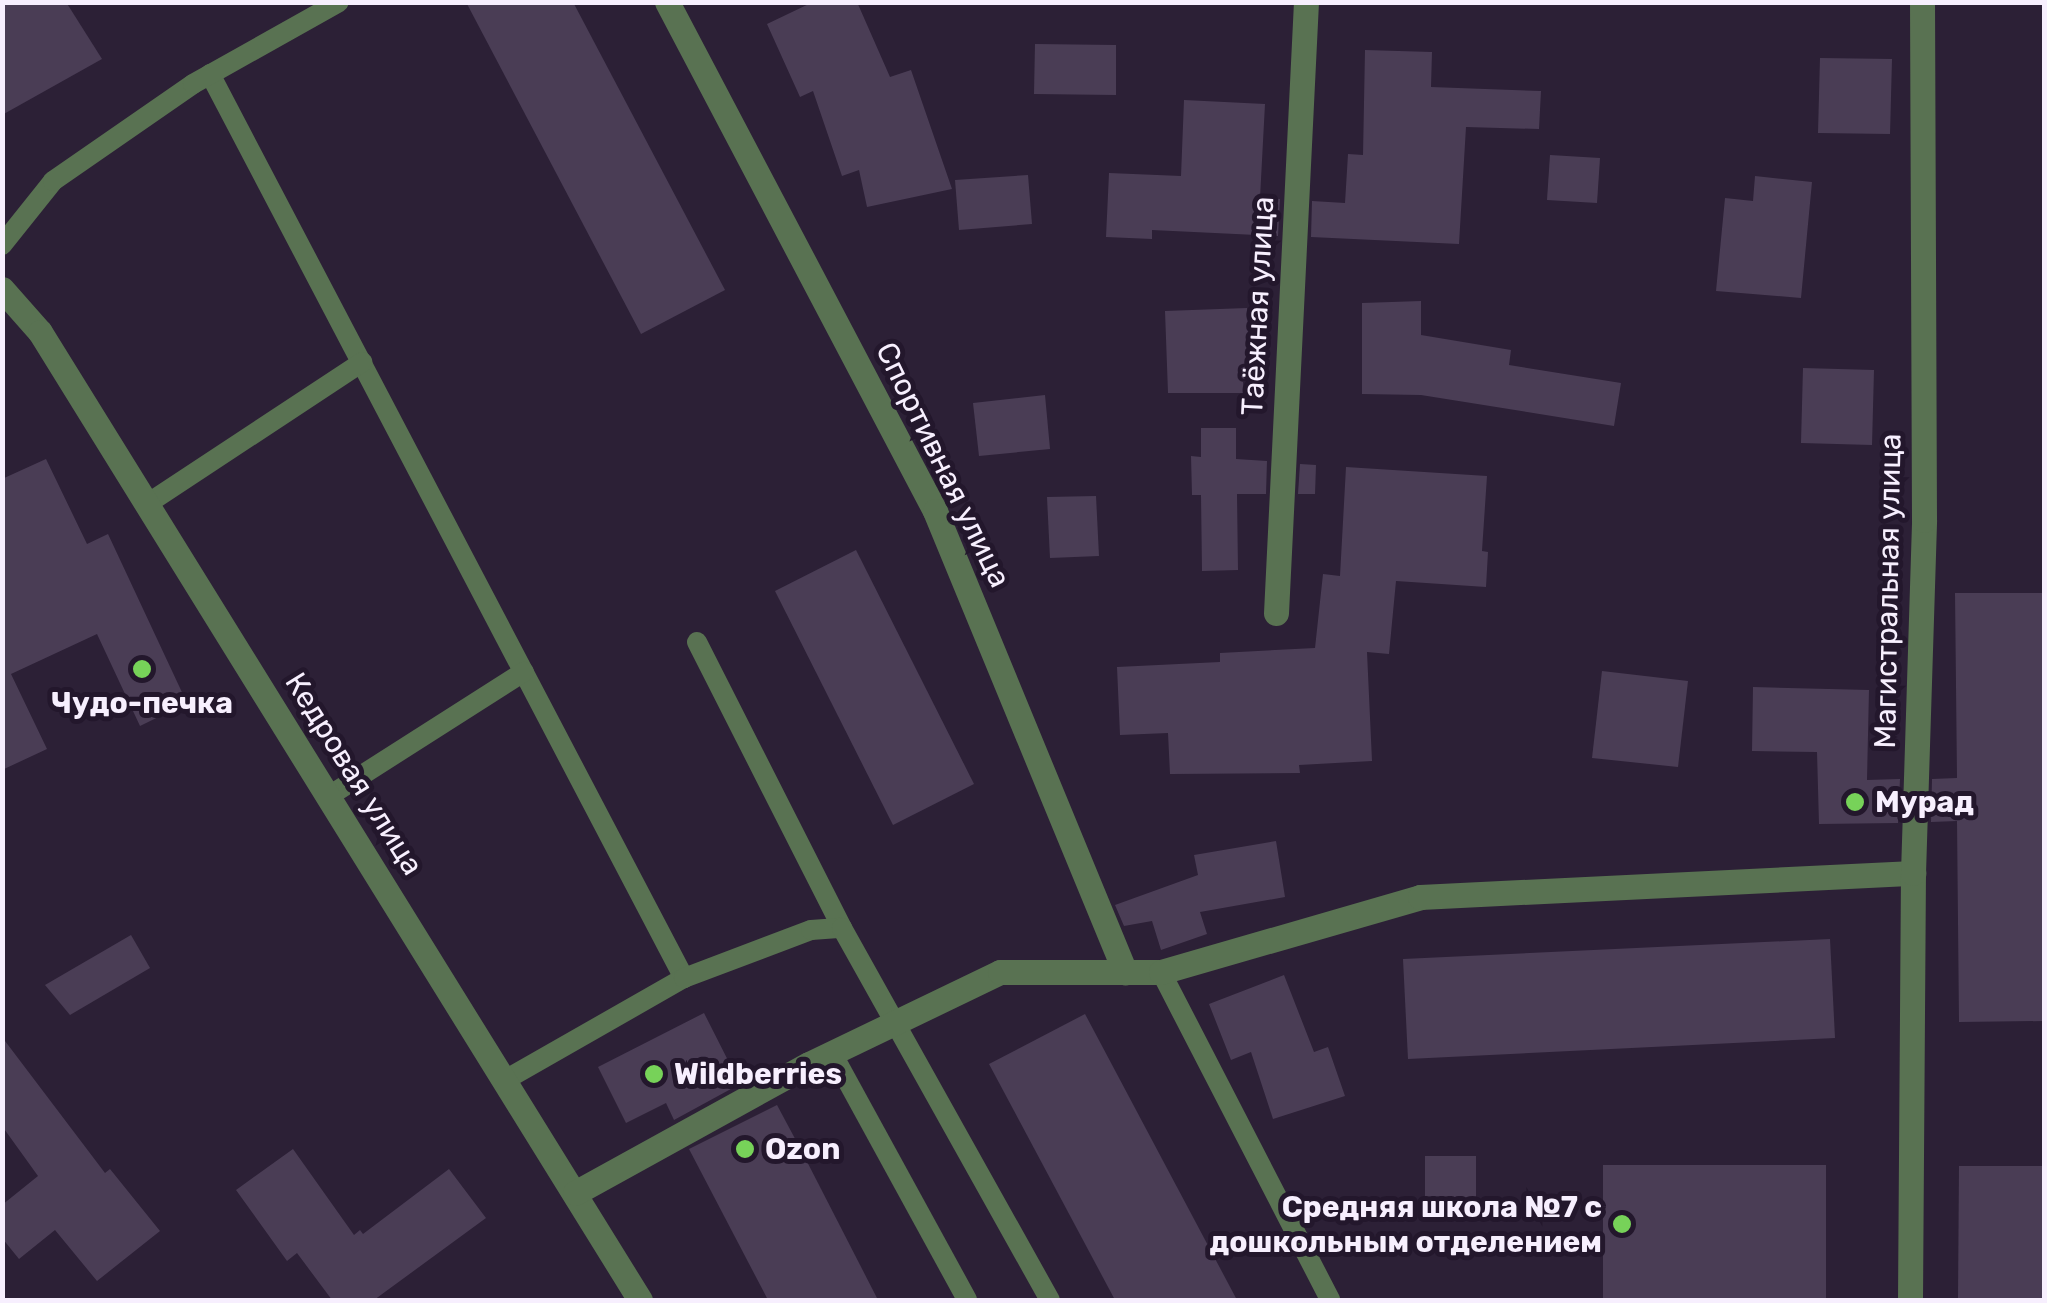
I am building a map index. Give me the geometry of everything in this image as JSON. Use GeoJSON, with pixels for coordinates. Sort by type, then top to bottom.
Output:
{"type":"FeatureCollection","features":[{"type":"Feature","properties":{"kind":"street","name":"Спортивная улица"},"geometry":{"type":"LineString","coordinates":[[668,2],[935,511],[1126,972]]}},
{"type":"Feature","properties":{"kind":"street","name":"Таёжная улица"},"geometry":{"type":"LineString","coordinates":[[1276,613],[1306,2]]}},
{"type":"Feature","properties":{"kind":"street","name":"Магистральная улица"},"geometry":{"type":"LineString","coordinates":[[1910,1300],[1913,872],[1924,520],[1922,2]]}},
{"type":"Feature","properties":{"kind":"street","name":"Кедровая улица"},"geometry":{"type":"LineString","coordinates":[[2,289],[40,332],[640,1300]]}},
{"type":"Feature","properties":{"kind":"street"},"geometry":{"type":"LineString","coordinates":[[575,1193],[832,1053],[1000,972],[1161,972],[1420,897],[1913,872]]}},
{"type":"Feature","properties":{"kind":"lane"},"geometry":{"type":"LineString","coordinates":[[2,245],[53,181],[210,74],[339,2]]}},
{"type":"Feature","properties":{"kind":"lane"},"geometry":{"type":"LineString","coordinates":[[210,74],[684,978]]}},
{"type":"Feature","properties":{"kind":"lane"},"geometry":{"type":"LineString","coordinates":[[147,504],[362,362]]}},
{"type":"Feature","properties":{"kind":"lane"},"geometry":{"type":"LineString","coordinates":[[697,642],[842,928],[898,1022],[1050,1300]]}},
{"type":"Feature","properties":{"kind":"lane"},"geometry":{"type":"LineString","coordinates":[[329,796],[524,672]]}},
{"type":"Feature","properties":{"kind":"lane"},"geometry":{"type":"LineString","coordinates":[[506,1080],[684,978],[812,930],[842,928]]}},
{"type":"Feature","properties":{"kind":"lane"},"geometry":{"type":"LineString","coordinates":[[1161,972],[1330,1300]]}},
{"type":"Feature","properties":{"kind":"lane"},"geometry":{"type":"LineString","coordinates":[[832,1053],[967,1300]]}},
{"type":"Feature","properties":{"kind":"building"},"geometry":{"type":"Polygon","coordinates":[[[2,2],[66,2],[102,59],[2,115],[2,2]]]}},
{"type":"Feature","properties":{"kind":"building"},"geometry":{"type":"Polygon","coordinates":[[[466,2],[573,2],[725,290],[641,334],[466,2]]]}},
{"type":"Feature","properties":{"kind":"building"},"geometry":{"type":"Polygon","coordinates":[[[813,2],[857,2],[890,77],[911,70],[952,189],[867,207],[859,170],[842,176],[813,91],[800,97],[767,24],[813,2]]]}},
{"type":"Feature","properties":{"kind":"building"},"geometry":{"type":"Polygon","coordinates":[[[1035,44],[1116,45],[1116,95],[1034,94],[1035,44]]]}},
{"type":"Feature","properties":{"kind":"building"},"geometry":{"type":"Polygon","coordinates":[[[1365,50],[1432,52],[1431,87],[1541,91],[1539,129],[1466,127],[1459,244],[1311,237],[1312,201],[1345,203],[1348,154],[1363,155],[1365,50]]]}},
{"type":"Feature","properties":{"kind":"building"},"geometry":{"type":"Polygon","coordinates":[[[1820,58],[1892,59],[1890,134],[1818,133],[1820,58]]]}},
{"type":"Feature","properties":{"kind":"building"},"geometry":{"type":"Polygon","coordinates":[[[1184,100],[1265,104],[1260,198],[1280,199],[1278,236],[1152,230],[1152,239],[1106,237],[1109,173],[1181,176],[1184,100]]]}},
{"type":"Feature","properties":{"kind":"building"},"geometry":{"type":"Polygon","coordinates":[[[1550,155],[1600,158],[1597,203],[1547,200],[1550,155]]]}},
{"type":"Feature","properties":{"kind":"building"},"geometry":{"type":"Polygon","coordinates":[[[1028,175],[1032,224],[959,230],[955,180],[1028,175]]]}},
{"type":"Feature","properties":{"kind":"building"},"geometry":{"type":"Polygon","coordinates":[[[1755,176],[1812,182],[1801,298],[1716,291],[1725,198],[1753,201],[1755,176]]]}},
{"type":"Feature","properties":{"kind":"building"},"geometry":{"type":"Polygon","coordinates":[[[1421,301],[1421,335],[1511,350],[1509,365],[1621,383],[1614,426],[1421,395],[1362,394],[1362,303],[1421,301]]]}},
{"type":"Feature","properties":{"kind":"building"},"geometry":{"type":"Polygon","coordinates":[[[1247,308],[1250,381],[1243,382],[1244,393],[1168,393],[1165,311],[1247,308]]]}},
{"type":"Feature","properties":{"kind":"building"},"geometry":{"type":"Polygon","coordinates":[[[1803,368],[1874,370],[1872,445],[1801,443],[1803,368]]]}},
{"type":"Feature","properties":{"kind":"building"},"geometry":{"type":"Polygon","coordinates":[[[1045,395],[1050,449],[979,456],[973,403],[1045,395]]]}},
{"type":"Feature","properties":{"kind":"building"},"geometry":{"type":"Polygon","coordinates":[[[1201,428],[1236,428],[1236,459],[1267,461],[1266,494],[1237,494],[1238,570],[1202,571],[1201,495],[1192,495],[1191,456],[1201,457],[1201,428]]]}},
{"type":"Feature","properties":{"kind":"building"},"geometry":{"type":"Polygon","coordinates":[[[46,459],[87,544],[108,534],[187,703],[140,726],[97,634],[11,674],[47,749],[2,770],[2,479],[46,459]]]}},
{"type":"Feature","properties":{"kind":"building"},"geometry":{"type":"Polygon","coordinates":[[[1300,464],[1316,465],[1315,494],[1298,494],[1300,464]]]}},
{"type":"Feature","properties":{"kind":"building"},"geometry":{"type":"Polygon","coordinates":[[[1346,467],[1487,476],[1482,551],[1488,552],[1486,587],[1396,581],[1389,654],[1367,652],[1372,761],[1299,765],[1300,773],[1170,774],[1168,733],[1120,735],[1117,667],[1220,662],[1220,653],[1315,648],[1323,574],[1340,576],[1346,467]]]}},
{"type":"Feature","properties":{"kind":"building"},"geometry":{"type":"Polygon","coordinates":[[[1096,496],[1099,556],[1050,558],[1047,497],[1096,496]]]}},
{"type":"Feature","properties":{"kind":"building"},"geometry":{"type":"Polygon","coordinates":[[[856,550],[974,784],[893,825],[775,591],[856,550]]]}},
{"type":"Feature","properties":{"kind":"building"},"geometry":{"type":"Polygon","coordinates":[[[1955,593],[2044,593],[2044,1021],[1959,1022],[1957,821],[1931,822],[1932,779],[1957,778],[1955,593]]]}},
{"type":"Feature","properties":{"kind":"building"},"geometry":{"type":"Polygon","coordinates":[[[1602,671],[1688,681],[1678,767],[1592,758],[1602,671]]]}},
{"type":"Feature","properties":{"kind":"building"},"geometry":{"type":"Polygon","coordinates":[[[1753,687],[1869,690],[1867,780],[1900,779],[1898,823],[1819,824],[1817,752],[1752,751],[1753,687]]]}},
{"type":"Feature","properties":{"kind":"building"},"geometry":{"type":"Polygon","coordinates":[[[1276,841],[1285,897],[1200,912],[1207,934],[1161,950],[1152,921],[1124,926],[1115,905],[1198,875],[1194,855],[1276,841]]]}},
{"type":"Feature","properties":{"kind":"building"},"geometry":{"type":"Polygon","coordinates":[[[131,935],[150,968],[70,1015],[45,985],[131,935]]]}},
{"type":"Feature","properties":{"kind":"building"},"geometry":{"type":"Polygon","coordinates":[[[1830,939],[1835,1038],[1408,1059],[1403,959],[1830,939]]]}},
{"type":"Feature","properties":{"kind":"building"},"geometry":{"type":"Polygon","coordinates":[[[1284,975],[1314,1052],[1328,1047],[1345,1096],[1273,1119],[1251,1052],[1231,1060],[1209,1004],[1284,975]]]}},
{"type":"Feature","properties":{"kind":"building"},"geometry":{"type":"Polygon","coordinates":[[[704,1013],[740,1084],[674,1120],[666,1103],[626,1123],[598,1067],[704,1013]]]}},
{"type":"Feature","properties":{"kind":"building"},"geometry":{"type":"Polygon","coordinates":[[[1085,1014],[1237,1300],[1115,1300],[989,1064],[1085,1014]]]}},
{"type":"Feature","properties":{"kind":"building"},"geometry":{"type":"Polygon","coordinates":[[[2,1037],[105,1173],[110,1169],[160,1231],[97,1281],[55,1230],[19,1259],[2,1238],[2,1205],[38,1176],[2,1126],[2,1037]]]}},
{"type":"Feature","properties":{"kind":"building"},"geometry":{"type":"Polygon","coordinates":[[[777,1105],[878,1300],[768,1300],[689,1149],[777,1105]]]}},
{"type":"Feature","properties":{"kind":"building"},"geometry":{"type":"Polygon","coordinates":[[[293,1149],[354,1235],[360,1230],[363,1234],[449,1169],[486,1218],[374,1300],[332,1300],[297,1253],[287,1261],[236,1190],[293,1149]]]}},
{"type":"Feature","properties":{"kind":"building"},"geometry":{"type":"Polygon","coordinates":[[[1425,1156],[1476,1156],[1476,1207],[1425,1208],[1425,1156]]]}},
{"type":"Feature","properties":{"kind":"building"},"geometry":{"type":"Polygon","coordinates":[[[1603,1165],[1826,1165],[1826,1300],[1603,1300],[1603,1165]]]}},
{"type":"Feature","properties":{"kind":"building"},"geometry":{"type":"Polygon","coordinates":[[[1959,1166],[2044,1166],[2044,1300],[1958,1300],[1959,1166]]]}},
{"type":"Feature","properties":{"kind":"place","name":"Чудо-печка"},"geometry":{"type":"Point","coordinates":[142,669]}},
{"type":"Feature","properties":{"kind":"place","name":"Мурад"},"geometry":{"type":"Point","coordinates":[1855,802]}},
{"type":"Feature","properties":{"kind":"place","name":"Wildberries"},"geometry":{"type":"Point","coordinates":[654,1074]}},
{"type":"Feature","properties":{"kind":"place","name":"Ozon"},"geometry":{"type":"Point","coordinates":[745,1149]}},
{"type":"Feature","properties":{"kind":"place","name":"Средняя школа №7 с дошкольным отделением"},"geometry":{"type":"Point","coordinates":[1622,1224]}}]}
